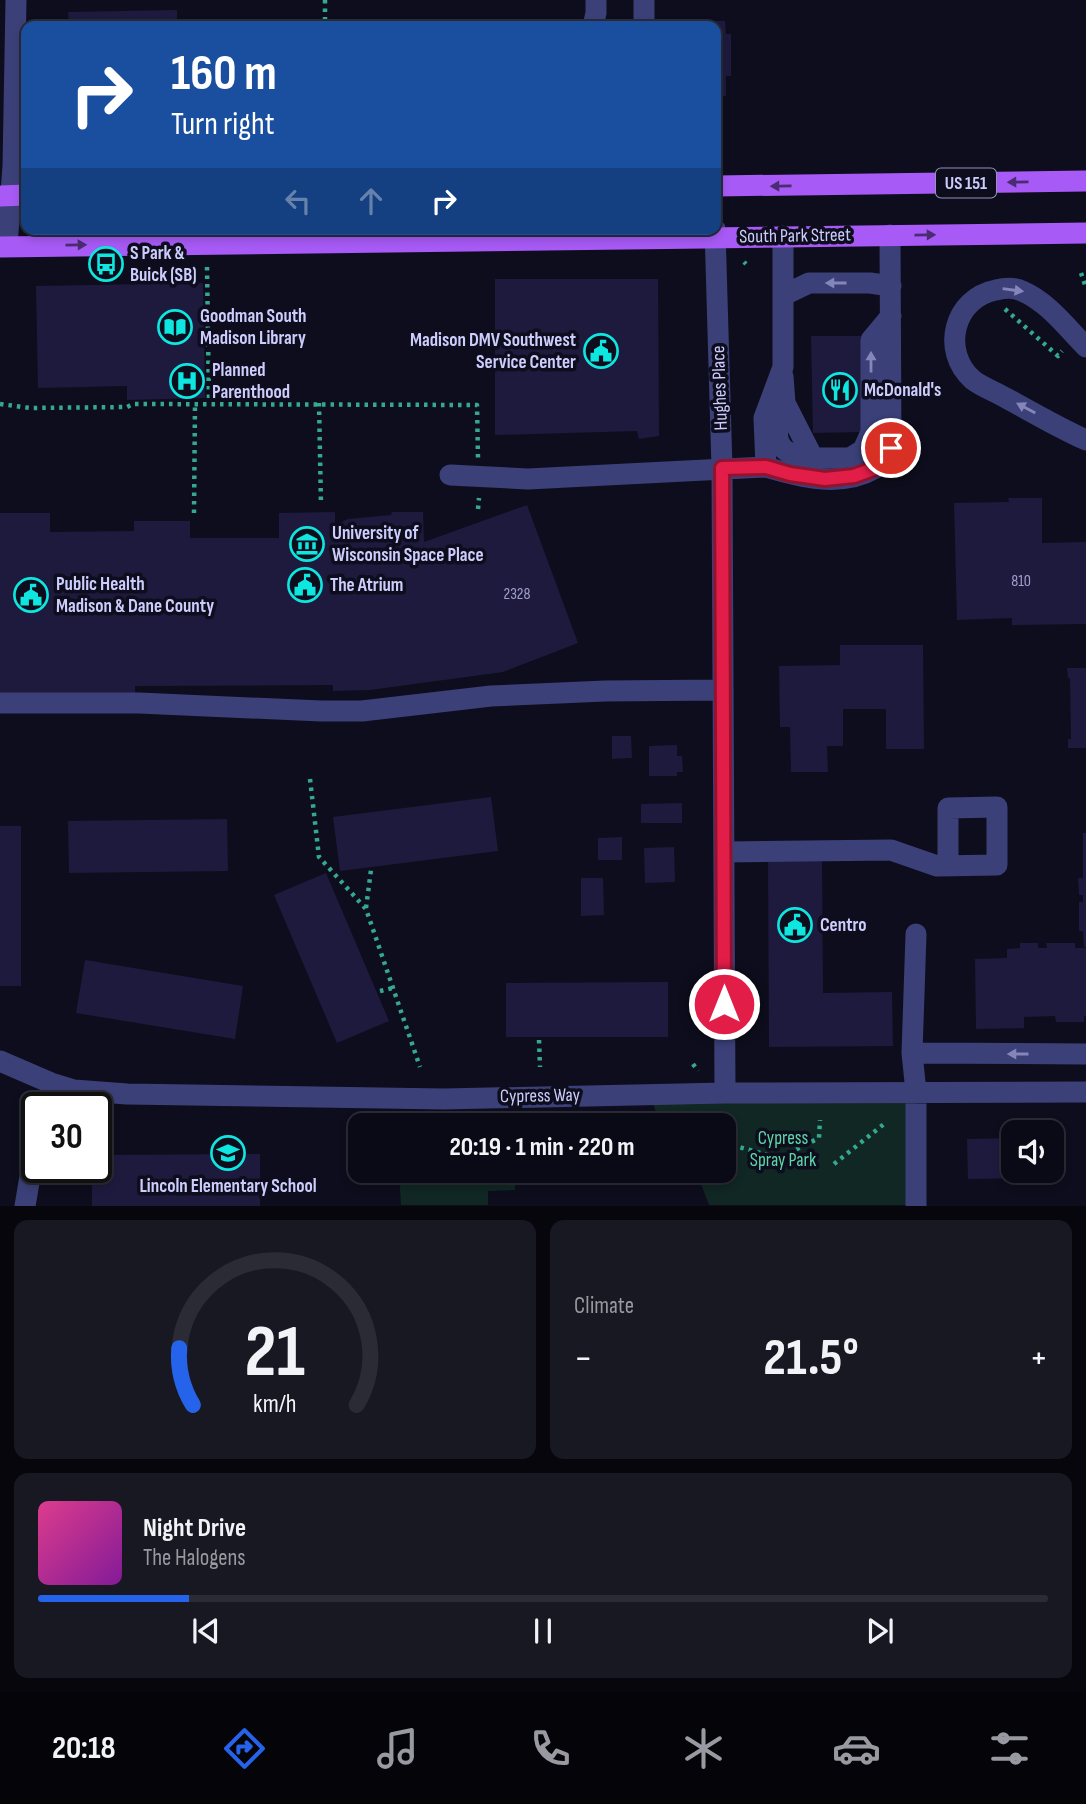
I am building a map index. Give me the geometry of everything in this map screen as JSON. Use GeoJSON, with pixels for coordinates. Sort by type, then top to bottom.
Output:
{"type":"FeatureCollection","features":[{"type":"Feature","properties":{"kind":"main road","name":"US 151"},"geometry":{"type":"LineString","coordinates":[[721,186],[1086,181]]}},
{"type":"Feature","properties":{"kind":"main road","name":"South Park Street"},"geometry":{"type":"LineString","coordinates":[[721,233],[783,236],[1086,233]]}},
{"type":"Feature","properties":{"kind":"main road","name":"South Park Street"},"geometry":{"type":"LineString","coordinates":[[4,246],[606,235]]}},
{"type":"Feature","properties":{"kind":"street"},"geometry":{"type":"LineString","coordinates":[[4,246],[12,196],[16,0]]}},
{"type":"Feature","properties":{"kind":"street"},"geometry":{"type":"LineString","coordinates":[[594,21],[596,0]]}},
{"type":"Feature","properties":{"kind":"street"},"geometry":{"type":"LineString","coordinates":[[644,0],[644,21]]}},
{"type":"Feature","properties":{"kind":"street","name":"Hughes Place"},"geometry":{"type":"LineString","coordinates":[[715,235],[722,468],[725,1093]]}},
{"type":"Feature","properties":{"kind":"street"},"geometry":{"type":"LineString","coordinates":[[450,475],[528,479],[766,467],[825,479],[854,476],[876,468],[891,448],[890,235]]}},
{"type":"Feature","properties":{"kind":"street"},"geometry":{"type":"LineString","coordinates":[[783,236],[782,367],[787,406],[813,458],[850,457],[863,450],[871,432],[872,340],[891,316]]}},
{"type":"Feature","properties":{"kind":"street"},"geometry":{"type":"LineString","coordinates":[[784,295],[809,283],[870,283],[891,286]]}},
{"type":"Feature","properties":{"kind":"street"},"geometry":{"type":"LineString","coordinates":[[1086,347],[1034,297],[1020,290],[1004,288],[984,292],[970,302],[956,319],[953,339],[958,360],[973,380],[1086,440]]}},
{"type":"Feature","properties":{"kind":"street"},"geometry":{"type":"LineString","coordinates":[[766,467],[764,418],[782,367]]}},
{"type":"Feature","properties":{"kind":"street"},"geometry":{"type":"LineString","coordinates":[[0,703],[139,703],[334,711],[491,696],[723,690]]}},
{"type":"Feature","properties":{"kind":"street"},"geometry":{"type":"LineString","coordinates":[[724,852],[891,850],[937,866],[948,866]]}},
{"type":"Feature","properties":{"kind":"street"},"geometry":{"type":"LineString","coordinates":[[916,934],[912,1053],[916,1092],[916,1206]]}},
{"type":"Feature","properties":{"kind":"street"},"geometry":{"type":"LineString","coordinates":[[912,1053],[1086,1054]]}},
{"type":"Feature","properties":{"kind":"street","name":"Cypress Way"},"geometry":{"type":"LineString","coordinates":[[0,1061],[74,1090],[127,1094],[416,1098],[725,1093],[1086,1092]]}},
{"type":"Feature","properties":{"kind":"street"},"geometry":{"type":"LineString","coordinates":[[48,1092],[51,1083]]}},
{"type":"Feature","properties":{"kind":"street"},"geometry":{"type":"LineString","coordinates":[[25,1206],[29,1183]]}},
{"type":"Feature","properties":{"kind":"path"},"geometry":{"type":"LineString","coordinates":[[325,0],[325,19]]}},
{"type":"Feature","properties":{"kind":"path"},"geometry":{"type":"LineString","coordinates":[[207,267],[209,403]]}},
{"type":"Feature","properties":{"kind":"path"},"geometry":{"type":"LineString","coordinates":[[1081,274],[1086,288]]}},
{"type":"Feature","properties":{"kind":"path"},"geometry":{"type":"LineString","coordinates":[[0,404],[30,408],[127,408],[133,404],[209,403],[477,405]]}},
{"type":"Feature","properties":{"kind":"path"},"geometry":{"type":"LineString","coordinates":[[319,403],[321,505]]}},
{"type":"Feature","properties":{"kind":"path"},"geometry":{"type":"LineString","coordinates":[[194,513],[195,404]]}},
{"type":"Feature","properties":{"kind":"path"},"geometry":{"type":"LineString","coordinates":[[310,779],[319,857],[366,909],[420,1067]]}},
{"type":"Feature","properties":{"kind":"path"},"geometry":{"type":"LineString","coordinates":[[366,909],[372,870]]}},
{"type":"Feature","properties":{"kind":"path"},"geometry":{"type":"LineString","coordinates":[[380,991],[393,988]]}},
{"type":"Feature","properties":{"kind":"path"},"geometry":{"type":"LineString","coordinates":[[539,1040],[540,1067]]}},
{"type":"Feature","properties":{"kind":"path"},"geometry":{"type":"LineString","coordinates":[[693,1064],[698,1071]]}},
{"type":"Feature","properties":{"kind":"path"},"geometry":{"type":"LineString","coordinates":[[736,1146],[779,1158],[819,1138],[820,1120]]}},
{"type":"Feature","properties":{"kind":"path"},"geometry":{"type":"LineString","coordinates":[[834,1164],[884,1124]]}},
{"type":"Feature","properties":{"kind":"green space","name":"Cypress Spray Park"},"geometry":{"type":"Polygon","coordinates":[[[916,1092],[916,1205],[709,1205],[701,1183],[736,1183],[736,1113],[656,1113],[650,1094],[916,1092]]]}},
{"type":"Feature","properties":{"kind":"green space"},"geometry":{"type":"Polygon","coordinates":[[[400,1183],[515,1183],[515,1190],[488,1191],[488,1205],[401,1205],[400,1183]]]}},
{"type":"Feature","properties":{"kind":"building"},"geometry":{"type":"Polygon","coordinates":[[[177,10],[177,21],[69,21],[68,12],[177,10]]]}},
{"type":"Feature","properties":{"kind":"building"},"geometry":{"type":"Polygon","coordinates":[[[721,21],[725,21],[726,34],[731,34],[731,76],[726,76],[726,96],[721,96],[721,21]]]}},
{"type":"Feature","properties":{"kind":"building"},"geometry":{"type":"Polygon","coordinates":[[[495,279],[658,279],[659,436],[639,439],[637,431],[495,435],[495,279]]]}},
{"type":"Feature","properties":{"kind":"building"},"geometry":{"type":"Polygon","coordinates":[[[203,283],[205,398],[127,400],[127,386],[38,388],[36,286],[203,283]]]}},
{"type":"Feature","properties":{"kind":"building","name":"McDonald's"},"geometry":{"type":"Polygon","coordinates":[[[811,336],[861,336],[863,432],[813,433],[811,336]]]}},
{"type":"Feature","properties":{"kind":"building"},"geometry":{"type":"Polygon","coordinates":[[[1008,498],[1042,498],[1042,543],[1086,542],[1086,624],[1012,625],[1012,618],[957,620],[954,503],[1009,502],[1008,498]]]}},
{"type":"Feature","properties":{"kind":"building"},"geometry":{"type":"Polygon","coordinates":[[[527,505],[578,643],[503,672],[370,690],[333,691],[333,685],[135,686],[135,693],[0,694],[0,513],[50,513],[50,532],[134,531],[134,521],[190,521],[190,538],[279,538],[279,513],[335,512],[335,525],[348,519],[391,515],[392,512],[423,512],[424,542],[527,505]]]}},
{"type":"Feature","properties":{"kind":"building"},"geometry":{"type":"Polygon","coordinates":[[[840,645],[923,645],[924,749],[886,749],[886,709],[843,709],[843,746],[827,746],[828,772],[791,772],[790,727],[780,727],[779,666],[840,665],[840,645]]]}},
{"type":"Feature","properties":{"kind":"building"},"geometry":{"type":"Polygon","coordinates":[[[1067,668],[1086,668],[1086,748],[1068,748],[1068,739],[1071,739],[1070,678],[1067,668]]]}},
{"type":"Feature","properties":{"kind":"building"},"geometry":{"type":"Polygon","coordinates":[[[612,736],[631,736],[632,758],[612,759],[612,736]]]}},
{"type":"Feature","properties":{"kind":"building"},"geometry":{"type":"Polygon","coordinates":[[[677,745],[677,756],[682,756],[683,772],[677,772],[677,776],[649,776],[649,746],[677,745]]]}},
{"type":"Feature","properties":{"kind":"building"},"geometry":{"type":"Polygon","coordinates":[[[491,797],[498,851],[340,871],[333,817],[491,797]]]}},
{"type":"Feature","properties":{"kind":"building"},"geometry":{"type":"Polygon","coordinates":[[[682,803],[682,823],[641,823],[641,804],[682,803]]]}},
{"type":"Feature","properties":{"kind":"building"},"geometry":{"type":"Polygon","coordinates":[[[227,819],[228,871],[69,873],[68,821],[227,819]]]}},
{"type":"Feature","properties":{"kind":"building"},"geometry":{"type":"Polygon","coordinates":[[[0,826],[21,826],[21,986],[0,986],[0,826]]]}},
{"type":"Feature","properties":{"kind":"building"},"geometry":{"type":"Polygon","coordinates":[[[1083,833],[1086,833],[1086,947],[1083,931],[1079,931],[1079,902],[1083,902],[1083,895],[1079,895],[1078,878],[1083,878],[1083,833]]]}},
{"type":"Feature","properties":{"kind":"building"},"geometry":{"type":"Polygon","coordinates":[[[622,837],[622,860],[598,860],[598,838],[622,837]]]}},
{"type":"Feature","properties":{"kind":"building"},"geometry":{"type":"Polygon","coordinates":[[[674,847],[675,882],[645,883],[644,848],[674,847]]]}},
{"type":"Feature","properties":{"kind":"building","name":"Centro"},"geometry":{"type":"Polygon","coordinates":[[[768,858],[822,858],[823,993],[892,992],[893,1046],[769,1047],[768,858]]]}},
{"type":"Feature","properties":{"kind":"building"},"geometry":{"type":"Polygon","coordinates":[[[326,873],[389,1021],[337,1043],[274,895],[326,873]]]}},
{"type":"Feature","properties":{"kind":"building"},"geometry":{"type":"Polygon","coordinates":[[[581,878],[603,878],[604,915],[581,916],[581,878]]]}},
{"type":"Feature","properties":{"kind":"building"},"geometry":{"type":"Polygon","coordinates":[[[1020,943],[1038,943],[1038,948],[1047,948],[1046,943],[1075,943],[1075,948],[1086,948],[1084,1022],[1056,1022],[1055,1016],[1024,1017],[1024,1028],[976,1029],[975,959],[1007,958],[1007,949],[1020,948],[1020,943]]]}},
{"type":"Feature","properties":{"kind":"building"},"geometry":{"type":"Polygon","coordinates":[[[85,960],[243,986],[235,1039],[76,1013],[85,960]]]}},
{"type":"Feature","properties":{"kind":"building"},"geometry":{"type":"Polygon","coordinates":[[[668,982],[668,1037],[506,1037],[506,983],[668,982]]]}},
{"type":"Feature","properties":{"kind":"building"},"geometry":{"type":"Polygon","coordinates":[[[1001,1138],[1001,1178],[968,1179],[967,1139],[1001,1138]]]}},
{"type":"Feature","properties":{"kind":"building"},"geometry":{"type":"Polygon","coordinates":[[[260,1154],[260,1206],[92,1206],[92,1183],[112,1183],[112,1155],[260,1154]]]}},
{"type":"Feature","properties":{"kind":"place","name":"S Park & Buick (SB)"},"geometry":{"type":"Point","coordinates":[106,264]}},
{"type":"Feature","properties":{"kind":"place","name":"Goodman South Madison Library"},"geometry":{"type":"Point","coordinates":[175,327]}},
{"type":"Feature","properties":{"kind":"place","name":"Madison DMV Southwest Service Center"},"geometry":{"type":"Point","coordinates":[601,351]}},
{"type":"Feature","properties":{"kind":"place","name":"Planned Parenthood"},"geometry":{"type":"Point","coordinates":[187,381]}},
{"type":"Feature","properties":{"kind":"place","name":"McDonald's"},"geometry":{"type":"Point","coordinates":[840,390]}},
{"type":"Feature","properties":{"kind":"place","name":"University of Wisconsin Space Place"},"geometry":{"type":"Point","coordinates":[307,544]}},
{"type":"Feature","properties":{"kind":"place","name":"The Atrium"},"geometry":{"type":"Point","coordinates":[305,585]}},
{"type":"Feature","properties":{"kind":"place","name":"Public Health Madison & Dane County"},"geometry":{"type":"Point","coordinates":[31,595]}},
{"type":"Feature","properties":{"kind":"place","name":"Centro"},"geometry":{"type":"Point","coordinates":[795,925]}},
{"type":"Feature","properties":{"kind":"place","name":"Lincoln Elementary School"},"geometry":{"type":"Point","coordinates":[228,1153]}},
{"type":"Feature","properties":{"kind":"route"},"geometry":{"type":"LineString","coordinates":[[724,1004],[722,468],[766,467],[809,478],[825,479],[854,476],[876,468],[891,448]]}}]}
